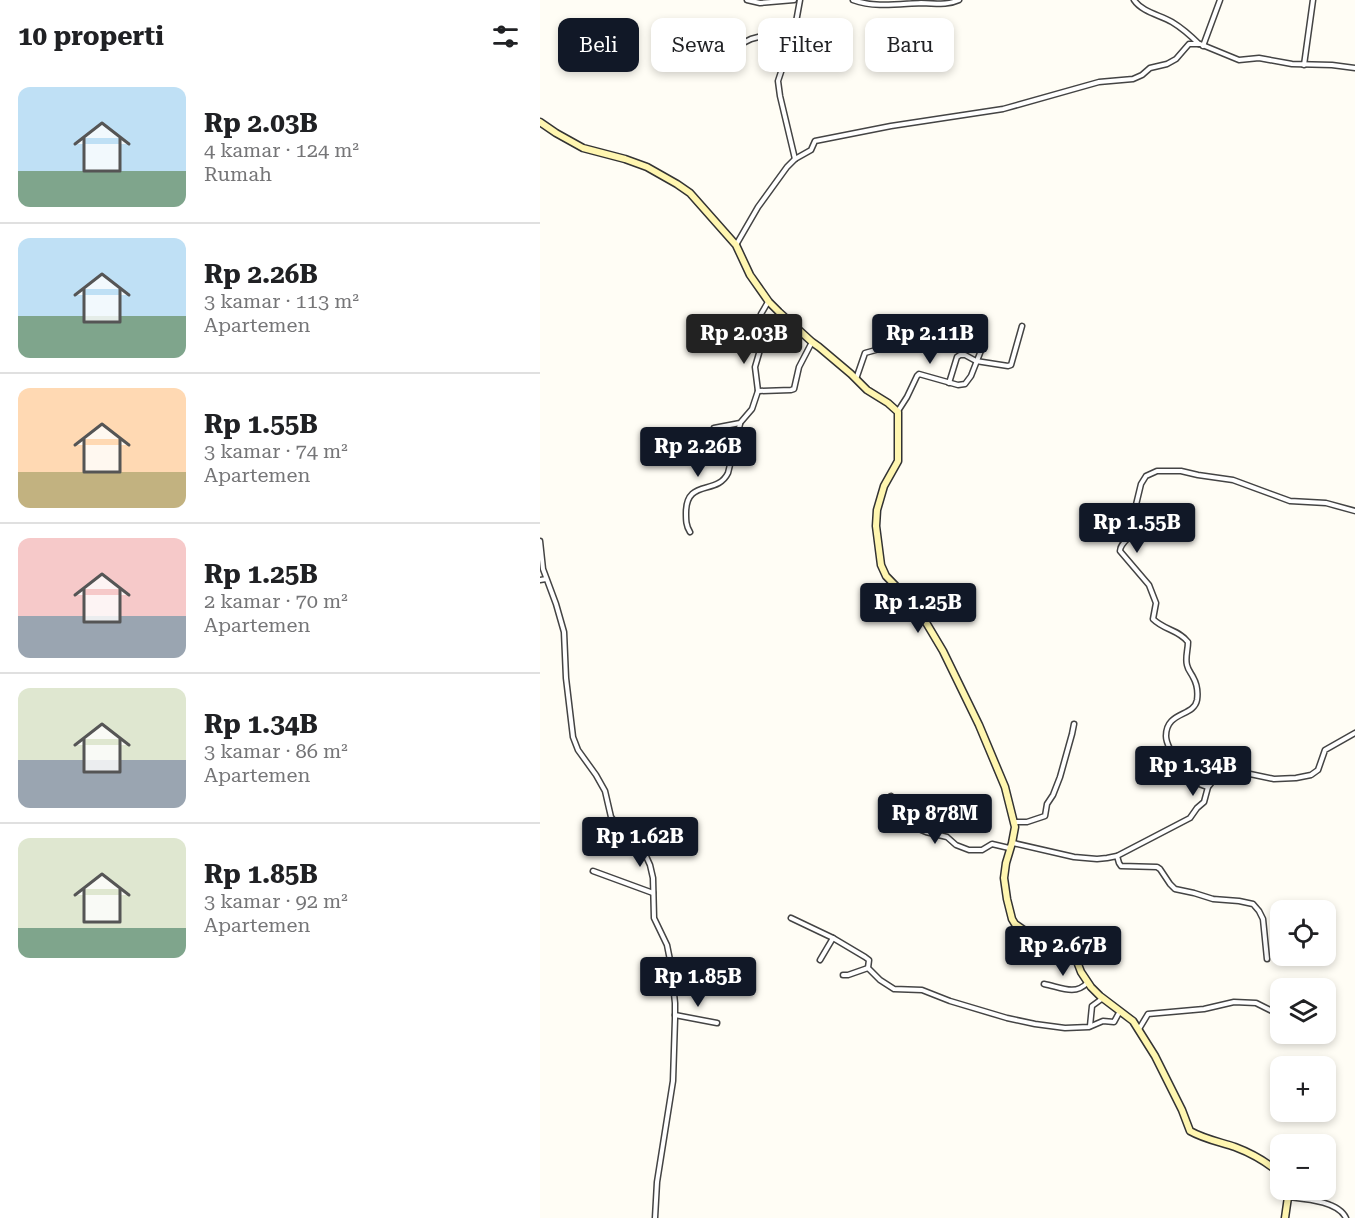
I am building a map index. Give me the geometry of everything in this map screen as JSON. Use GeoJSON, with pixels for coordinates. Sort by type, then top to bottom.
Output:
{"type":"FeatureCollection","features":[{"type":"Feature","properties":{"kind":"street"},"geometry":{"type":"LineString","coordinates":[[747,0],[760,3],[794,0]]}},
{"type":"Feature","properties":{"kind":"street"},"geometry":{"type":"LineString","coordinates":[[797,18],[800,0]]}},
{"type":"Feature","properties":{"kind":"street"},"geometry":{"type":"LineString","coordinates":[[853,0],[881,5],[947,4],[959,0]]}},
{"type":"Feature","properties":{"kind":"street"},"geometry":{"type":"LineString","coordinates":[[1134,0],[1141,7],[1181,28],[1201,45],[1239,60],[1259,58],[1283,63],[1355,68]]}},
{"type":"Feature","properties":{"kind":"street"},"geometry":{"type":"LineString","coordinates":[[1201,45],[1220,0]]}},
{"type":"Feature","properties":{"kind":"street"},"geometry":{"type":"LineString","coordinates":[[1304,65],[1313,0]]}},
{"type":"Feature","properties":{"kind":"street"},"geometry":{"type":"LineString","coordinates":[[736,245],[764,198],[787,167],[795,159],[811,151],[814,142],[910,122],[1003,109],[1093,84],[1136,78],[1150,68],[1176,59],[1187,45],[1201,45]]}},
{"type":"Feature","properties":{"kind":"street"},"geometry":{"type":"LineString","coordinates":[[781,72],[778,88],[795,159]]}},
{"type":"Feature","properties":{"kind":"street"},"geometry":{"type":"LineString","coordinates":[[540,122],[583,148],[634,162],[690,193],[736,245],[750,275],[769,302],[867,390],[898,412]]}},
{"type":"Feature","properties":{"kind":"street"},"geometry":{"type":"LineString","coordinates":[[690,532],[686,526],[688,500],[693,492],[725,479],[740,423],[752,409],[758,391],[755,367],[762,343],[759,319],[769,302]]}},
{"type":"Feature","properties":{"kind":"street"},"geometry":{"type":"LineString","coordinates":[[950,383],[959,356],[965,355],[976,361],[1011,365],[1022,326]]}},
{"type":"Feature","properties":{"kind":"street"},"geometry":{"type":"LineString","coordinates":[[758,391],[794,389],[801,360],[812,342]]}},
{"type":"Feature","properties":{"kind":"street"},"geometry":{"type":"LineString","coordinates":[[856,379],[865,353],[883,348]]}},
{"type":"Feature","properties":{"kind":"street"},"geometry":{"type":"LineString","coordinates":[[982,348],[971,376],[965,384],[962,386],[919,374],[898,412],[898,461],[884,486],[877,510],[877,538],[882,568],[886,576],[918,609],[948,661],[999,771],[1014,822],[1004,878],[1012,919],[1028,933],[1073,951],[1081,972],[1088,982],[1103,998],[1133,1021],[1155,1056],[1190,1131],[1243,1150],[1270,1165]]}},
{"type":"Feature","properties":{"kind":"street"},"geometry":{"type":"LineString","coordinates":[[714,428],[740,423]]}},
{"type":"Feature","properties":{"kind":"street"},"geometry":{"type":"LineString","coordinates":[[1208,787],[1196,783],[1187,767],[1170,750],[1166,741],[1168,726],[1178,716],[1192,710],[1197,701],[1196,686],[1187,668],[1188,642],[1179,632],[1158,624],[1153,619],[1155,603],[1149,585],[1120,551],[1123,543],[1132,534],[1134,513],[1143,479],[1156,471],[1181,471],[1233,480],[1290,501],[1326,504],[1355,511]]}},
{"type":"Feature","properties":{"kind":"street"},"geometry":{"type":"LineString","coordinates":[[540,541],[543,569],[564,630],[566,678],[573,737],[578,750],[605,791],[611,817],[638,843],[652,870],[654,918],[667,945],[673,980],[675,1015],[673,1081],[657,1182],[655,1218]]}},
{"type":"Feature","properties":{"kind":"street"},"geometry":{"type":"LineString","coordinates":[[540,580],[546,579]]}},
{"type":"Feature","properties":{"kind":"street"},"geometry":{"type":"LineString","coordinates":[[1014,822],[1027,822],[1045,816],[1047,804],[1060,777],[1074,724]]}},
{"type":"Feature","properties":{"kind":"street"},"geometry":{"type":"LineString","coordinates":[[891,796],[896,813],[902,822],[926,832],[947,837],[959,847],[982,850],[992,844],[1011,845],[1097,859],[1117,856],[1190,818],[1204,802],[1208,787],[1214,781],[1242,774],[1257,774],[1274,779],[1311,775],[1318,770],[1325,750],[1355,733]]}},
{"type":"Feature","properties":{"kind":"street"},"geometry":{"type":"LineString","coordinates":[[1117,856],[1121,866],[1159,868],[1175,889],[1213,899],[1253,904],[1263,919],[1267,959]]}},
{"type":"Feature","properties":{"kind":"street"},"geometry":{"type":"LineString","coordinates":[[593,871],[652,893]]}},
{"type":"Feature","properties":{"kind":"street"},"geometry":{"type":"LineString","coordinates":[[791,918],[833,938],[867,959],[868,968]]}},
{"type":"Feature","properties":{"kind":"street"},"geometry":{"type":"LineString","coordinates":[[820,960],[833,938]]}},
{"type":"Feature","properties":{"kind":"street"},"geometry":{"type":"LineString","coordinates":[[843,975],[868,968]]}},
{"type":"Feature","properties":{"kind":"street"},"geometry":{"type":"LineString","coordinates":[[868,968],[894,989],[922,990],[990,1014],[1035,1024],[1065,1028],[1090,1026],[1103,1021],[1115,1021],[1121,1011]]}},
{"type":"Feature","properties":{"kind":"street"},"geometry":{"type":"LineString","coordinates":[[1044,984],[1078,990],[1088,982]]}},
{"type":"Feature","properties":{"kind":"street"},"geometry":{"type":"LineString","coordinates":[[1090,1026],[1092,1006],[1103,998]]}},
{"type":"Feature","properties":{"kind":"street"},"geometry":{"type":"LineString","coordinates":[[1139,1029],[1148,1014],[1204,1009],[1234,1002],[1258,1003],[1270,1010]]}},
{"type":"Feature","properties":{"kind":"street"},"geometry":{"type":"LineString","coordinates":[[675,1015],[717,1023]]}},
{"type":"Feature","properties":{"kind":"street"},"geometry":{"type":"LineString","coordinates":[[1285,1218],[1286,1200]]}},
{"type":"Feature","properties":{"kind":"street"},"geometry":{"type":"LineString","coordinates":[[1315,1200],[1343,1212],[1346,1218]]}}]}
